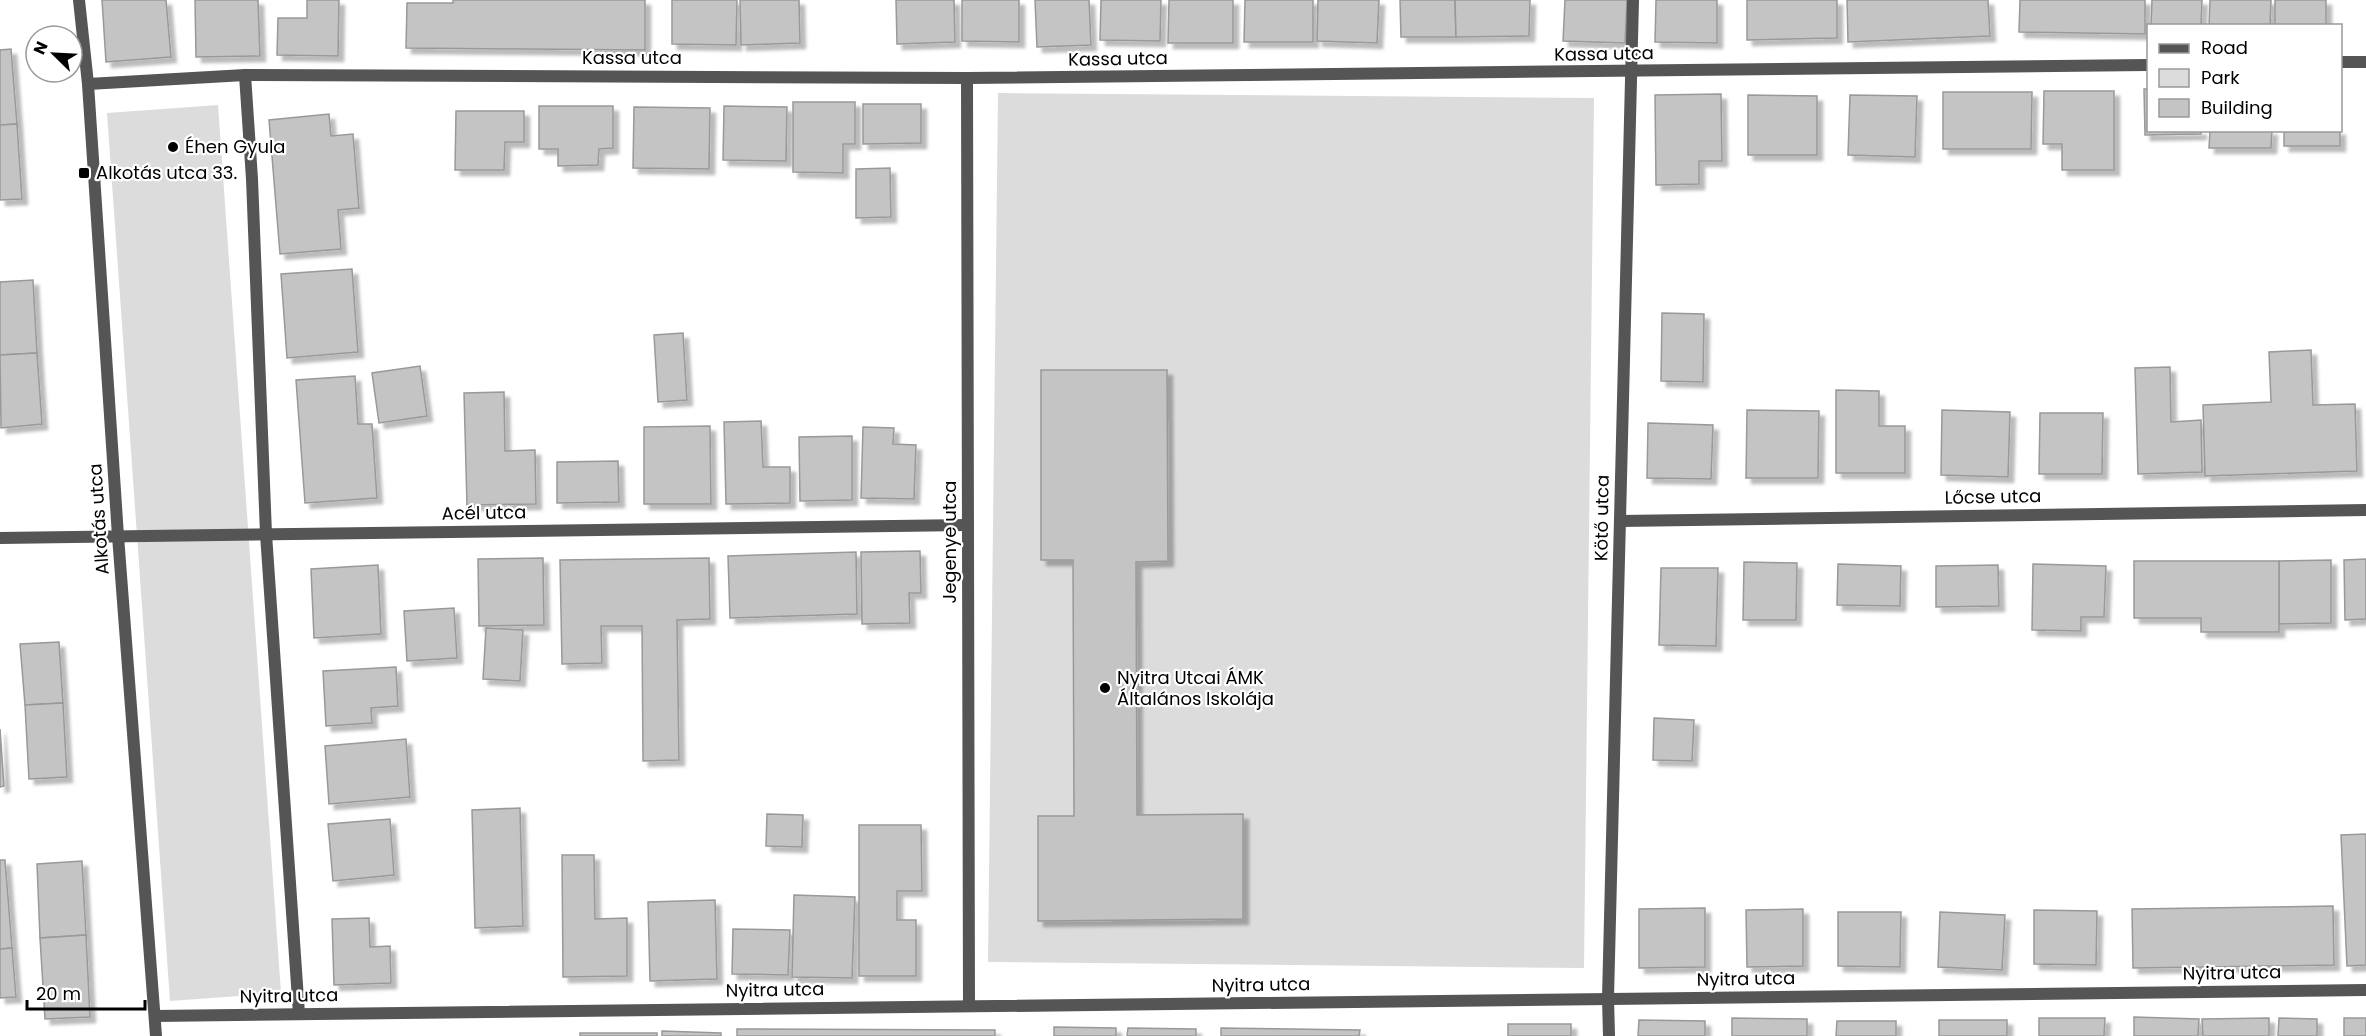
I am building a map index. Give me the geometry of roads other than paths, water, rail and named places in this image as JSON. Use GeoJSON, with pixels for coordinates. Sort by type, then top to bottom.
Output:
{"type":"FeatureCollection","features":[{"type":"Feature","properties":{"kind":"street","name":"Alkotás utca"},"geometry":{"type":"LineString","coordinates":[[79,0],[88,84],[118,536],[156,1036]]}},
{"type":"Feature","properties":{"kind":"street","name":"Kötő utca"},"geometry":{"type":"LineString","coordinates":[[1610,1036],[1608,998],[1633,0]]}},
{"type":"Feature","properties":{"kind":"street"},"geometry":{"type":"LineString","coordinates":[[2342,62],[2366,62]]}},
{"type":"Feature","properties":{"kind":"street","name":"Kassa utca"},"geometry":{"type":"LineString","coordinates":[[88,84],[245,75],[967,78],[2147,65]]}},
{"type":"Feature","properties":{"kind":"street"},"geometry":{"type":"LineString","coordinates":[[245,75],[252,179],[266,534],[299,1014]]}},
{"type":"Feature","properties":{"kind":"street","name":"Jegenye utca"},"geometry":{"type":"LineString","coordinates":[[967,78],[969,1006]]}},
{"type":"Feature","properties":{"kind":"street","name":"Lőcse utca"},"geometry":{"type":"LineString","coordinates":[[1620,521],[2366,510]]}},
{"type":"Feature","properties":{"kind":"street","name":"Acél utca"},"geometry":{"type":"LineString","coordinates":[[0,538],[968,525]]}},
{"type":"Feature","properties":{"kind":"street","name":"Nyitra utca"},"geometry":{"type":"LineString","coordinates":[[155,1016],[2366,990]]}},
{"type":"Feature","properties":{"kind":"place","name":"Éhen Gyula"},"geometry":{"type":"Point","coordinates":[173,147]}},
{"type":"Feature","properties":{"kind":"place","name":"Alkotás utca 33."},"geometry":{"type":"Point","coordinates":[84,173]}},
{"type":"Feature","properties":{"kind":"place","name":"Nyitra Utcai ÁMK Általános Iskolája"},"geometry":{"type":"Point","coordinates":[1105,688]}}]}
